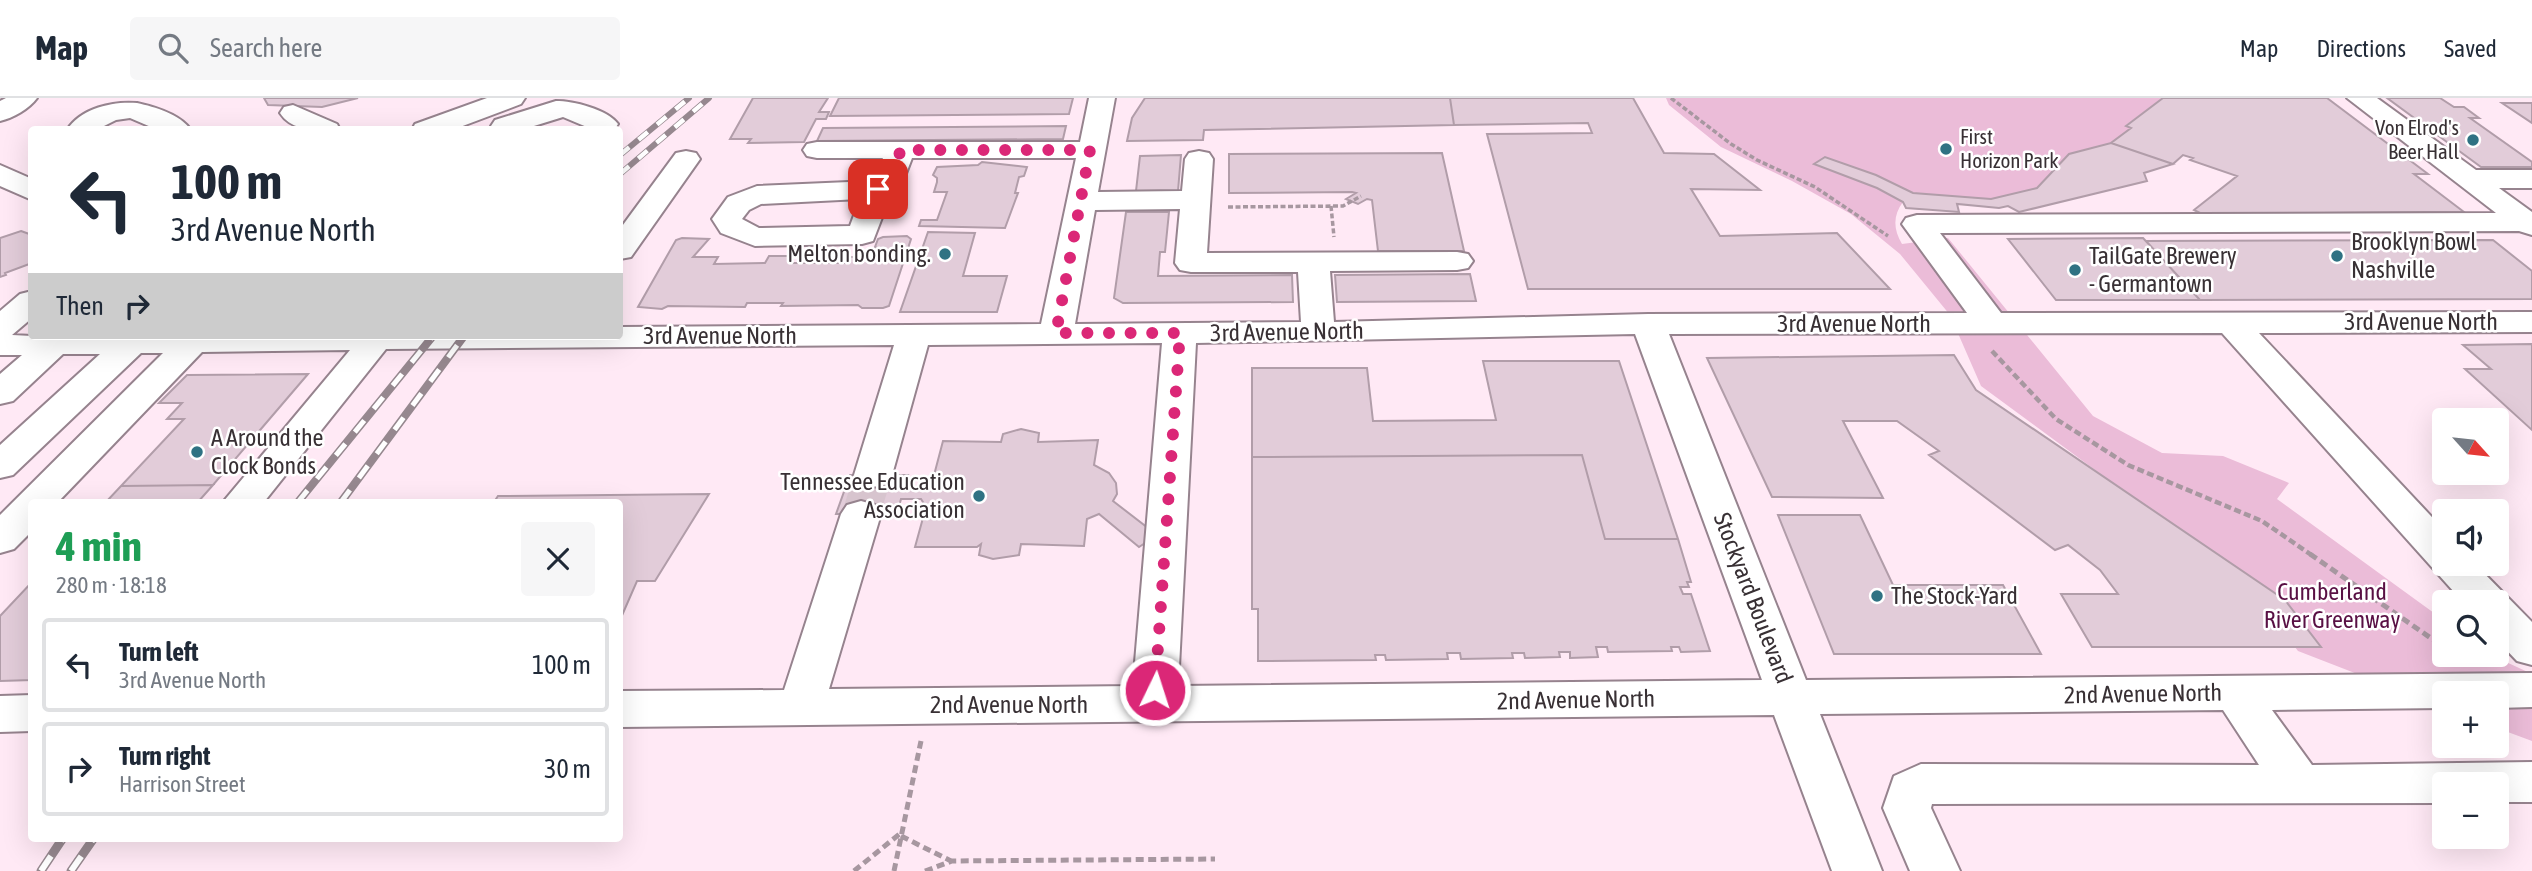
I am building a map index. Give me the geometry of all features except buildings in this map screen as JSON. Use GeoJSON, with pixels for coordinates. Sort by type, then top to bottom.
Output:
{"type":"FeatureCollection","features":[{"type":"Feature","properties":{"kind":"street"},"geometry":{"type":"LineString","coordinates":[[0,113],[24,98]]}},
{"type":"Feature","properties":{"kind":"street"},"geometry":{"type":"LineString","coordinates":[[435,126],[512,98]]}},
{"type":"Feature","properties":{"kind":"street"},"geometry":{"type":"LineString","coordinates":[[1056,333],[1102,98]]}},
{"type":"Feature","properties":{"kind":"street"},"geometry":{"type":"LineString","coordinates":[[2360,98],[2529,224]]}},
{"type":"Feature","properties":{"kind":"street"},"geometry":{"type":"LineString","coordinates":[[514,126],[556,109],[567,109],[604,124]]}},
{"type":"Feature","properties":{"kind":"street"},"geometry":{"type":"LineString","coordinates":[[83,126],[114,112],[137,111],[169,126]]}},
{"type":"Feature","properties":{"kind":"street"},"geometry":{"type":"LineString","coordinates":[[472,111],[505,126]]}},
{"type":"Feature","properties":{"kind":"street"},"geometry":{"type":"LineString","coordinates":[[293,113],[319,126]]}},
{"type":"Feature","properties":{"kind":"street"},"geometry":{"type":"LineString","coordinates":[[817,150],[1090,150]]}},
{"type":"Feature","properties":{"kind":"street"},"geometry":{"type":"LineString","coordinates":[[878,189],[887,184],[901,150]]}},
{"type":"Feature","properties":{"kind":"street"},"geometry":{"type":"LineString","coordinates":[[623,246],[686,159]]}},
{"type":"Feature","properties":{"kind":"street"},"geometry":{"type":"LineString","coordinates":[[1199,159],[1191,263],[1457,261]]}},
{"type":"Feature","properties":{"kind":"street"},"geometry":{"type":"LineString","coordinates":[[0,174],[28,189]]}},
{"type":"Feature","properties":{"kind":"street"},"geometry":{"type":"LineString","coordinates":[[2470,179],[2532,179]]}},
{"type":"Feature","properties":{"kind":"street"},"geometry":{"type":"LineString","coordinates":[[1080,201],[1195,204]]}},
{"type":"Feature","properties":{"kind":"street"},"geometry":{"type":"LineString","coordinates":[[1978,324],[1917,224],[2529,224]]}},
{"type":"Feature","properties":{"kind":"street"},"geometry":{"type":"LineString","coordinates":[[1313,262],[1318,332]]}},
{"type":"Feature","properties":{"kind":"street"},"geometry":{"type":"LineString","coordinates":[[0,300],[28,290]]}},
{"type":"Feature","properties":{"kind":"street"},"geometry":{"type":"LineString","coordinates":[[0,328],[28,304]]}},
{"type":"Feature","properties":{"kind":"street","name":"3rd Avenue North"},"geometry":{"type":"LineString","coordinates":[[623,336],[1318,332],[1648,324],[2532,322]]}},
{"type":"Feature","properties":{"kind":"street","name":"Stockyard Boulevard"},"geometry":{"type":"LineString","coordinates":[[1648,324],[1857,871]]}},
{"type":"Feature","properties":{"kind":"street"},"geometry":{"type":"LineString","coordinates":[[2232,324],[2432,542]]}},
{"type":"Feature","properties":{"kind":"street"},"geometry":{"type":"LineString","coordinates":[[1154,704],[1180,333]]}},
{"type":"Feature","properties":{"kind":"street"},"geometry":{"type":"LineString","coordinates":[[801,708],[914,334]]}},
{"type":"Feature","properties":{"kind":"street","name":"3rd Avenue North"},"geometry":{"type":"LineString","coordinates":[[0,345],[191,344],[249,340]]}},
{"type":"Feature","properties":{"kind":"street"},"geometry":{"type":"LineString","coordinates":[[245,499],[376,340]]}},
{"type":"Feature","properties":{"kind":"street"},"geometry":{"type":"LineString","coordinates":[[38,499],[191,344]]}},
{"type":"Feature","properties":{"kind":"street"},"geometry":{"type":"LineString","coordinates":[[0,393],[52,345]]}},
{"type":"Feature","properties":{"kind":"street"},"geometry":{"type":"LineString","coordinates":[[0,466],[130,345]]}},
{"type":"Feature","properties":{"kind":"street"},"geometry":{"type":"LineString","coordinates":[[0,503],[28,504]]}},
{"type":"Feature","properties":{"kind":"street"},"geometry":{"type":"LineString","coordinates":[[0,539],[28,509]]}},
{"type":"Feature","properties":{"kind":"street"},"geometry":{"type":"LineString","coordinates":[[2463,576],[2476,590]]}},
{"type":"Feature","properties":{"kind":"street"},"geometry":{"type":"LineString","coordinates":[[2509,625],[2532,649]]}},
{"type":"Feature","properties":{"kind":"street","name":"2nd Avenue North"},"geometry":{"type":"LineString","coordinates":[[623,709],[2532,690]]}},
{"type":"Feature","properties":{"kind":"street"},"geometry":{"type":"LineString","coordinates":[[2235,693],[2299,785]]}},
{"type":"Feature","properties":{"kind":"street"},"geometry":{"type":"LineString","coordinates":[[0,713],[28,713]]}},
{"type":"Feature","properties":{"kind":"street"},"geometry":{"type":"LineString","coordinates":[[1935,871],[1907,808],[1911,790],[1922,784],[2299,785],[2532,782]]}},
{"type":"Feature","properties":{"kind":"path"},"geometry":{"type":"LineString","coordinates":[[1671,98],[1731,144],[1757,160],[1815,187],[1859,214],[1889,237]]}},
{"type":"Feature","properties":{"kind":"path"},"geometry":{"type":"LineString","coordinates":[[1195,204],[1343,206],[1361,196]]}},
{"type":"Feature","properties":{"kind":"path"},"geometry":{"type":"LineString","coordinates":[[1978,324],[2056,419],[2129,465],[2262,522],[2432,640]]}},
{"type":"Feature","properties":{"kind":"path"},"geometry":{"type":"LineString","coordinates":[[894,871],[928,706]]}},
{"type":"Feature","properties":{"kind":"path"},"geometry":{"type":"LineString","coordinates":[[902,834],[952,862]]}},
{"type":"Feature","properties":{"kind":"path"},"geometry":{"type":"LineString","coordinates":[[854,871],[902,834]]}},
{"type":"Feature","properties":{"kind":"path"},"geometry":{"type":"LineString","coordinates":[[925,871],[952,862],[1215,859]]}},
{"type":"Feature","properties":{"kind":"green space","name":"Cumberland River Greenway"},"geometry":{"type":"Polygon","coordinates":[[[1666,98],[2163,98],[2126,125],[2131,128],[2111,143],[2069,154],[2037,188],[1991,199],[1913,193],[1876,175],[1825,157],[1814,164],[1866,183],[1903,202],[1895,222],[1902,244],[1948,238],[2093,416],[2162,453],[2223,456],[2289,483],[2277,499],[2432,612],[2432,667],[2509,667],[2509,663],[2532,674],[2532,741],[2509,732],[2509,681],[2432,681],[2432,703],[2298,651],[2243,579],[1981,386],[1950,315],[1900,254],[1851,214],[1792,181],[1721,147],[1669,105],[1666,98]]]}},
{"type":"Feature","properties":{"kind":"tunnel"},"geometry":{"type":"LineString","coordinates":[[861,514],[873,475]]}},
{"type":"Feature","properties":{"kind":"railway"},"geometry":{"type":"LineString","coordinates":[[623,153],[689,98]]}},
{"type":"Feature","properties":{"kind":"railway"},"geometry":{"type":"LineString","coordinates":[[623,171],[709,98]]}},
{"type":"Feature","properties":{"kind":"railway"},"geometry":{"type":"LineString","coordinates":[[300,499],[430,340]]}},
{"type":"Feature","properties":{"kind":"railway"},"geometry":{"type":"LineString","coordinates":[[343,499],[461,340]]}},
{"type":"Feature","properties":{"kind":"railway"},"geometry":{"type":"LineString","coordinates":[[41,871],[60,842]]}},
{"type":"Feature","properties":{"kind":"railway"},"geometry":{"type":"LineString","coordinates":[[71,871],[91,842]]}},
{"type":"Feature","properties":{"kind":"place","name":"Von Elrod's Beer Hall"},"geometry":{"type":"Point","coordinates":[2473,140]}},
{"type":"Feature","properties":{"kind":"place","name":"First Horizon Park"},"geometry":{"type":"Point","coordinates":[1946,149]}},
{"type":"Feature","properties":{"kind":"place","name":"Melton bonding."},"geometry":{"type":"Point","coordinates":[945,254]}},
{"type":"Feature","properties":{"kind":"place","name":"Brooklyn Bowl Nashville"},"geometry":{"type":"Point","coordinates":[2337,256]}},
{"type":"Feature","properties":{"kind":"place","name":"TailGate Brewery - Germantown"},"geometry":{"type":"Point","coordinates":[2075,270]}},
{"type":"Feature","properties":{"kind":"place","name":"A Around the Clock Bonds"},"geometry":{"type":"Point","coordinates":[197,452]}},
{"type":"Feature","properties":{"kind":"place","name":"Tennessee Education Association"},"geometry":{"type":"Point","coordinates":[979,496]}},
{"type":"Feature","properties":{"kind":"place","name":"The Stock-Yard"},"geometry":{"type":"Point","coordinates":[1877,596]}},
{"type":"Feature","properties":{"kind":"route"},"geometry":{"type":"LineString","coordinates":[[878,189],[887,184],[901,150],[1090,150],[1056,333],[1180,333],[1155,690]]}}]}
